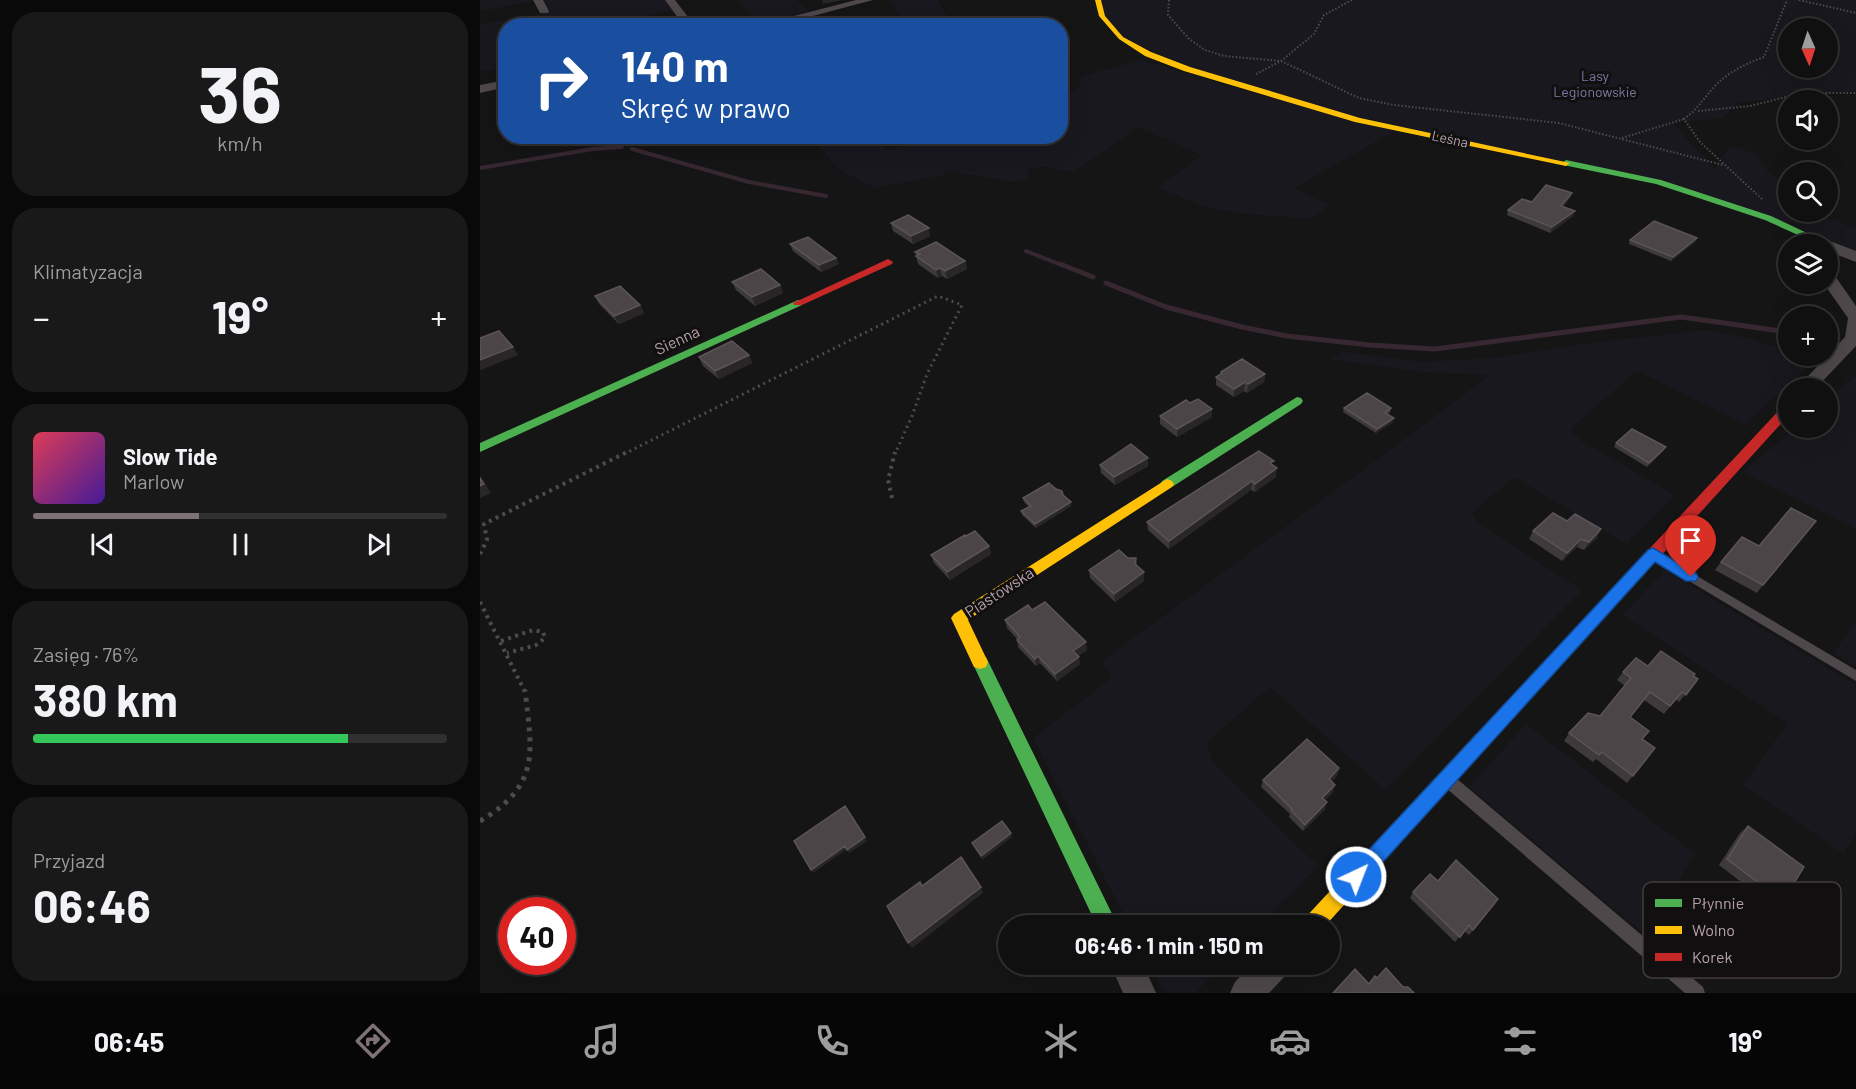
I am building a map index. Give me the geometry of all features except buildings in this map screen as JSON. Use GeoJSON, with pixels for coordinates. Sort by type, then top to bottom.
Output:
{"type":"FeatureCollection","features":[{"type":"Feature","properties":{"kind":"street"},"geometry":{"type":"LineString","coordinates":[[538,0],[544,11]]}},
{"type":"Feature","properties":{"kind":"street"},"geometry":{"type":"LineString","coordinates":[[670,0],[684,18]]}},
{"type":"Feature","properties":{"kind":"street"},"geometry":{"type":"LineString","coordinates":[[784,18],[812,9],[868,0]]}},
{"type":"Feature","properties":{"kind":"street","name":"Leśna"},"geometry":{"type":"LineString","coordinates":[[1098,0],[1102,16],[1121,38],[1148,54],[1239,85],[1358,120],[1658,182],[1768,218],[1793,234]]}},
{"type":"Feature","properties":{"kind":"street"},"geometry":{"type":"LineString","coordinates":[[480,89],[498,86]]}},
{"type":"Feature","properties":{"kind":"street","name":"Leśna"},"geometry":{"type":"LineString","coordinates":[[1838,250],[1856,257]]}},
{"type":"Feature","properties":{"kind":"street","name":"Sienna"},"geometry":{"type":"LineString","coordinates":[[480,448],[888,262]]}},
{"type":"Feature","properties":{"kind":"street"},"geometry":{"type":"LineString","coordinates":[[1816,378],[1854,338],[1856,318],[1838,292]]}},
{"type":"Feature","properties":{"kind":"street","name":"Piastowska"},"geometry":{"type":"LineString","coordinates":[[1103,915],[959,618],[1297,401]]}},
{"type":"Feature","properties":{"kind":"street"},"geometry":{"type":"LineString","coordinates":[[1321,915],[1778,419]]}},
{"type":"Feature","properties":{"kind":"street"},"geometry":{"type":"LineString","coordinates":[[1131,975],[1140,993]]}},
{"type":"Feature","properties":{"kind":"street"},"geometry":{"type":"LineString","coordinates":[[1246,993],[1264,975]]}},
{"type":"Feature","properties":{"kind":"lane"},"geometry":{"type":"LineString","coordinates":[[1653,554],[1856,676]]}},
{"type":"Feature","properties":{"kind":"lane"},"geometry":{"type":"LineString","coordinates":[[1447,779],[1643,947]]}},
{"type":"Feature","properties":{"kind":"lane"},"geometry":{"type":"LineString","coordinates":[[1679,978],[1697,993]]}},
{"type":"Feature","properties":{"kind":"path"},"geometry":{"type":"LineString","coordinates":[[1169,0],[1168,15],[1189,39],[1205,50],[1224,56],[1281,61],[1347,94],[1377,102],[1559,123],[1724,165]]}},
{"type":"Feature","properties":{"kind":"path"},"geometry":{"type":"LineString","coordinates":[[1239,85],[1281,61],[1314,34],[1324,15],[1352,0]]}},
{"type":"Feature","properties":{"kind":"path"},"geometry":{"type":"LineString","coordinates":[[1698,111],[1711,90],[1725,75],[1746,63],[1764,57],[1787,0]]}},
{"type":"Feature","properties":{"kind":"path"},"geometry":{"type":"LineString","coordinates":[[1799,0],[1856,13]]}},
{"type":"Feature","properties":{"kind":"path"},"geometry":{"type":"LineString","coordinates":[[1621,139],[1698,111],[1750,106],[1802,93],[1856,93]]}},
{"type":"Feature","properties":{"kind":"path"},"geometry":{"type":"LineString","coordinates":[[1684,118],[1700,142],[1767,204]]}},
{"type":"Feature","properties":{"kind":"path"},"geometry":{"type":"LineString","coordinates":[[480,554],[487,546],[488,533],[484,524],[938,296],[962,304],[927,374],[912,416],[892,459],[888,480],[892,498]]}},
{"type":"Feature","properties":{"kind":"path"},"geometry":{"type":"LineString","coordinates":[[480,602],[525,688],[532,749],[529,767],[518,789],[502,808],[480,821]]}},
{"type":"Feature","properties":{"kind":"path"},"geometry":{"type":"LineString","coordinates":[[501,641],[533,630],[543,632],[545,638],[536,645],[507,653]]}},
{"type":"Feature","properties":{"kind":"green space"},"geometry":{"type":"Polygon","coordinates":[[[480,0],[534,0],[534,1],[480,11],[480,0]]]}},
{"type":"Feature","properties":{"kind":"green space"},"geometry":{"type":"Polygon","coordinates":[[[545,0],[666,0],[674,10],[634,18],[516,18],[550,12],[545,0]]]}},
{"type":"Feature","properties":{"kind":"green space"},"geometry":{"type":"Polygon","coordinates":[[[737,0],[797,0],[809,11],[780,18],[754,18],[737,0]]]}},
{"type":"Feature","properties":{"kind":"green space"},"geometry":{"type":"Polygon","coordinates":[[[890,0],[938,0],[948,18],[902,18],[890,0]]]}},
{"type":"Feature","properties":{"kind":"green space","name":"Lasy Legionowskie"},"geometry":{"type":"Polygon","coordinates":[[[1101,0],[1856,0],[1856,91],[1838,93],[1838,90],[1778,90],[1778,98],[1739,102],[1722,118],[1673,123],[1715,170],[1730,146],[1755,153],[1770,173],[1778,179],[1778,222],[1838,222],[1856,229],[1856,260],[1838,251],[1838,234],[1799,234],[1665,186],[1350,115],[1189,68],[1124,38],[1103,14],[1101,0]]]}},
{"type":"Feature","properties":{"kind":"green space"},"geometry":{"type":"Polygon","coordinates":[[[498,21],[498,74],[496,69],[480,72],[480,22],[481,24],[498,21]]]}},
{"type":"Feature","properties":{"kind":"green space"},"geometry":{"type":"Polygon","coordinates":[[[1142,60],[1395,131],[1294,188],[1328,205],[1312,219],[1246,214],[1205,207],[1158,187],[1202,155],[1138,127],[1074,172],[1045,167],[1029,168],[1027,179],[1014,182],[948,171],[943,175],[875,188],[839,170],[819,144],[877,144],[889,150],[906,144],[1068,144],[1068,99],[1069,94],[1079,87],[1081,76],[1142,60]]]}},
{"type":"Feature","properties":{"kind":"green space"},"geometry":{"type":"Polygon","coordinates":[[[1705,330],[1748,338],[1778,348],[1778,366],[1809,366],[1796,378],[1778,378],[1778,394],[1745,424],[1637,371],[1570,429],[1580,440],[1675,495],[1627,544],[1514,477],[1472,513],[1479,524],[1582,590],[1386,790],[1270,687],[1207,742],[1213,762],[1318,866],[1270,915],[1124,915],[1033,738],[1112,678],[1102,661],[1490,375],[1423,372],[1329,359],[1344,352],[1423,362],[1502,357],[1582,344],[1705,330]]]}},
{"type":"Feature","properties":{"kind":"green space"},"geometry":{"type":"Polygon","coordinates":[[[1856,376],[1856,529],[1742,472],[1783,438],[1838,438],[1838,391],[1856,376]]]}},
{"type":"Feature","properties":{"kind":"green space"},"geometry":{"type":"Polygon","coordinates":[[[1665,570],[1856,685],[1856,832],[1844,854],[1743,785],[1788,723],[1622,615],[1665,570]]]}},
{"type":"Feature","properties":{"kind":"green space"},"geometry":{"type":"Polygon","coordinates":[[[1856,620],[1856,667],[1834,653],[1856,620]]]}},
{"type":"Feature","properties":{"kind":"green space"},"geometry":{"type":"Polygon","coordinates":[[[1526,724],[1695,854],[1678,882],[1643,882],[1643,933],[1469,787],[1526,724]]]}},
{"type":"Feature","properties":{"kind":"green space"},"geometry":{"type":"Polygon","coordinates":[[[1155,975],[1213,975],[1195,993],[1170,993],[1163,990],[1155,975]]]}},
{"type":"Feature","properties":{"kind":"waterway"},"geometry":{"type":"LineString","coordinates":[[480,168],[593,149],[622,147]]}},
{"type":"Feature","properties":{"kind":"waterway"},"geometry":{"type":"LineString","coordinates":[[632,149],[749,182],[826,196]]}},
{"type":"Feature","properties":{"kind":"waterway"},"geometry":{"type":"LineString","coordinates":[[1026,251],[1064,266]]}},
{"type":"Feature","properties":{"kind":"waterway"},"geometry":{"type":"LineString","coordinates":[[1060,264],[1093,277]]}},
{"type":"Feature","properties":{"kind":"waterway"},"geometry":{"type":"LineString","coordinates":[[1106,283],[1166,307],[1242,327],[1287,336],[1370,345],[1435,349],[1681,317],[1778,331]]}},
{"type":"Feature","properties":{"kind":"traffic: fast"},"geometry":{"type":"LineString","coordinates":[[1566,163],[1658,182],[1768,218],[1803,234]]}},
{"type":"Feature","properties":{"kind":"traffic: fast"},"geometry":{"type":"LineString","coordinates":[[480,448],[798,303]]}},
{"type":"Feature","properties":{"kind":"traffic: fast"},"geometry":{"type":"LineString","coordinates":[[1167,484],[1297,401]]}},
{"type":"Feature","properties":{"kind":"traffic: fast"},"geometry":{"type":"LineString","coordinates":[[980,662],[1103,915]]}},
{"type":"Feature","properties":{"kind":"traffic: slow"},"geometry":{"type":"LineString","coordinates":[[1098,0],[1102,16],[1121,38],[1148,54],[1187,69],[1358,120],[1566,163]]}},
{"type":"Feature","properties":{"kind":"traffic: slow"},"geometry":{"type":"LineString","coordinates":[[980,662],[959,618],[1167,484]]}},
{"type":"Feature","properties":{"kind":"traffic: slow"},"geometry":{"type":"LineString","coordinates":[[1321,915],[1483,739]]}},
{"type":"Feature","properties":{"kind":"traffic: jam"},"geometry":{"type":"LineString","coordinates":[[798,303],[888,262]]}},
{"type":"Feature","properties":{"kind":"traffic: jam"},"geometry":{"type":"LineString","coordinates":[[1483,739],[1778,419]]}},
{"type":"Feature","properties":{"kind":"route"},"geometry":{"type":"LineString","coordinates":[[1356,877],[1653,554],[1691,577]]}}]}
